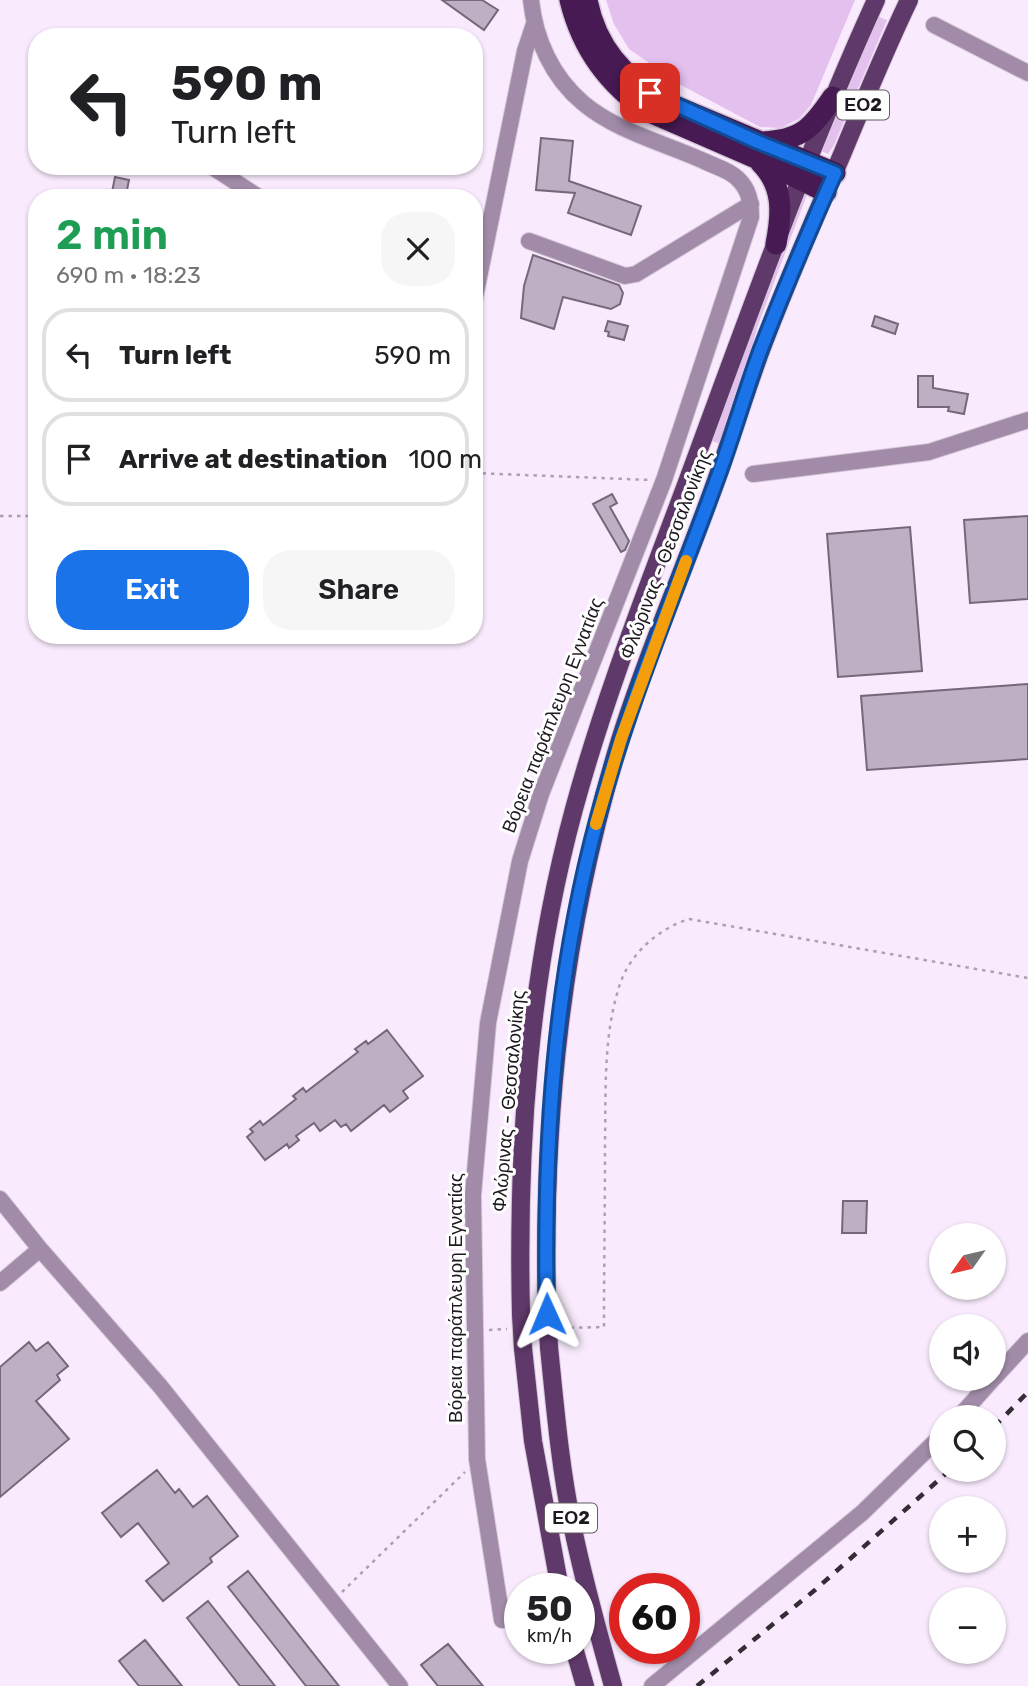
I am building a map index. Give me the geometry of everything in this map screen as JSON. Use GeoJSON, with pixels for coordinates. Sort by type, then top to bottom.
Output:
{"type":"FeatureCollection","features":[{"type":"Feature","properties":{"kind":"highway"},"geometry":{"type":"LineString","coordinates":[[570,0],[586,46],[600,69],[625,94],[650,113],[757,150],[793,138],[808,129],[833,97]]}},
{"type":"Feature","properties":{"kind":"highway"},"geometry":{"type":"LineString","coordinates":[[587,0],[600,40],[618,67],[638,86],[757,150],[830,182]]}},
{"type":"Feature","properties":{"kind":"highway"},"geometry":{"type":"LineString","coordinates":[[757,150],[776,186],[781,202],[776,244]]}},
{"type":"Feature","properties":{"kind":"main road","name":"Φλώρινας - Θεσσαλονίκης"},"geometry":{"type":"LineString","coordinates":[[557,1573],[533,1440],[521,1315],[522,1146],[528,1061],[548,930],[573,811],[625,650],[804,171],[876,0]]}},
{"type":"Feature","properties":{"kind":"main road","name":"Φλώρινας - Θεσσαλονίκης"},"geometry":{"type":"LineString","coordinates":[[613,1686],[590,1608],[571,1522],[557,1435],[549,1347],[545,1217],[553,1064],[566,968],[597,819],[648,660],[718,477],[761,350],[909,0]]}},
{"type":"Feature","properties":{"kind":"main road"},"geometry":{"type":"LineString","coordinates":[[579,1664],[585,1686]]}},
{"type":"Feature","properties":{"kind":"street"},"geometry":{"type":"LineString","coordinates":[[529,242],[625,276],[636,274],[751,204],[749,195],[735,175],[613,122],[583,103],[556,72],[534,24],[531,0]]}},
{"type":"Feature","properties":{"kind":"street"},"geometry":{"type":"LineString","coordinates":[[483,258],[525,51],[534,24]]}},
{"type":"Feature","properties":{"kind":"street"},"geometry":{"type":"LineString","coordinates":[[934,25],[1028,73]]}},
{"type":"Feature","properties":{"kind":"street"},"geometry":{"type":"LineString","coordinates":[[225,175],[246,189]]}},
{"type":"Feature","properties":{"kind":"street","name":"Βόρεια παράπλευρη Εγνατίας"},"geometry":{"type":"LineString","coordinates":[[502,1620],[477,1459],[473,1195],[488,1023],[520,861],[541,794],[664,480],[747,231],[751,204]]}},
{"type":"Feature","properties":{"kind":"street"},"geometry":{"type":"LineString","coordinates":[[753,474],[929,452],[1028,420]]}},
{"type":"Feature","properties":{"kind":"street"},"geometry":{"type":"LineString","coordinates":[[0,1199],[40,1250],[160,1387],[400,1686]]}},
{"type":"Feature","properties":{"kind":"street"},"geometry":{"type":"LineString","coordinates":[[0,1283],[40,1250]]}},
{"type":"Feature","properties":{"kind":"street"},"geometry":{"type":"LineString","coordinates":[[1006,1366],[1028,1341]]}},
{"type":"Feature","properties":{"kind":"street"},"geometry":{"type":"LineString","coordinates":[[970,1405],[983,1391]]}},
{"type":"Feature","properties":{"kind":"street"},"geometry":{"type":"LineString","coordinates":[[652,1686],[862,1513],[929,1448]]}},
{"type":"Feature","properties":{"kind":"path"},"geometry":{"type":"LineString","coordinates":[[483,473],[664,480]]}},
{"type":"Feature","properties":{"kind":"path"},"geometry":{"type":"LineString","coordinates":[[0,516],[28,516]]}},
{"type":"Feature","properties":{"kind":"path"},"geometry":{"type":"LineString","coordinates":[[604,1327],[606,1048],[620,985],[633,959],[654,936],[671,925],[689,919],[1028,978]]}},
{"type":"Feature","properties":{"kind":"path"},"geometry":{"type":"LineString","coordinates":[[332,1602],[477,1459]]}},
{"type":"Feature","properties":{"kind":"shaded area"},"geometry":{"type":"Polygon","coordinates":[[[606,0],[855,0],[811,105],[800,118],[781,128],[760,127],[679,84],[629,49],[614,24],[606,0]]]}},
{"type":"Feature","properties":{"kind":"shaded area"},"geometry":{"type":"Polygon","coordinates":[[[877,16],[887,20],[828,154],[821,151],[877,16]]]}},
{"type":"Feature","properties":{"kind":"shaded area"},"geometry":{"type":"Polygon","coordinates":[[[805,192],[808,192],[757,328],[741,392],[720,444],[710,440],[805,192]]]}},
{"type":"Feature","properties":{"kind":"building"},"geometry":{"type":"Polygon","coordinates":[[[442,0],[482,0],[498,10],[484,30],[442,0]]]}},
{"type":"Feature","properties":{"kind":"building"},"geometry":{"type":"Polygon","coordinates":[[[541,138],[573,141],[569,181],[641,206],[631,235],[568,213],[575,193],[536,190],[541,138]]]}},
{"type":"Feature","properties":{"kind":"building"},"geometry":{"type":"Polygon","coordinates":[[[115,177],[129,180],[127,189],[113,189],[115,177]]]}},
{"type":"Feature","properties":{"kind":"building"},"geometry":{"type":"Polygon","coordinates":[[[533,255],[619,285],[623,293],[620,304],[611,309],[563,297],[554,329],[521,318],[524,286],[533,255]]]}},
{"type":"Feature","properties":{"kind":"building"},"geometry":{"type":"Polygon","coordinates":[[[875,316],[898,324],[895,334],[872,326],[875,316]]]}},
{"type":"Feature","properties":{"kind":"building"},"geometry":{"type":"Polygon","coordinates":[[[608,321],[628,326],[624,340],[608,336],[609,332],[605,331],[608,321]]]}},
{"type":"Feature","properties":{"kind":"building"},"geometry":{"type":"Polygon","coordinates":[[[918,376],[933,376],[933,388],[968,394],[964,414],[948,411],[949,407],[918,407],[918,376]]]}},
{"type":"Feature","properties":{"kind":"building"},"geometry":{"type":"Polygon","coordinates":[[[612,494],[617,503],[610,507],[629,541],[621,552],[593,504],[612,494]]]}},
{"type":"Feature","properties":{"kind":"building"},"geometry":{"type":"Polygon","coordinates":[[[1028,516],[1028,599],[970,603],[964,520],[1028,516]]]}},
{"type":"Feature","properties":{"kind":"building"},"geometry":{"type":"Polygon","coordinates":[[[910,527],[922,671],[838,677],[827,534],[910,527]]]}},
{"type":"Feature","properties":{"kind":"building"},"geometry":{"type":"Polygon","coordinates":[[[1028,684],[1028,759],[867,770],[861,696],[1028,684]]]}},
{"type":"Feature","properties":{"kind":"building"},"geometry":{"type":"Polygon","coordinates":[[[387,1030],[423,1076],[403,1091],[408,1098],[390,1112],[384,1105],[351,1131],[346,1124],[341,1127],[335,1120],[320,1131],[314,1123],[296,1136],[299,1140],[289,1148],[287,1144],[265,1160],[247,1137],[253,1132],[250,1129],[260,1121],[263,1125],[296,1099],[293,1096],[303,1088],[306,1092],[358,1052],[355,1049],[366,1041],[368,1044],[387,1030]]]}},
{"type":"Feature","properties":{"kind":"building"},"geometry":{"type":"Polygon","coordinates":[[[843,1201],[867,1201],[866,1233],[842,1233],[843,1201]]]}},
{"type":"Feature","properties":{"kind":"building"},"geometry":{"type":"Polygon","coordinates":[[[29,1342],[36,1351],[48,1342],[68,1366],[57,1375],[60,1380],[36,1401],[69,1439],[0,1497],[0,1367],[29,1342]]]}},
{"type":"Feature","properties":{"kind":"building"},"geometry":{"type":"Polygon","coordinates":[[[157,1470],[175,1493],[179,1489],[193,1507],[207,1496],[238,1536],[210,1558],[212,1562],[163,1601],[146,1581],[169,1563],[138,1523],[121,1537],[102,1513],[157,1470]]]}},
{"type":"Feature","properties":{"kind":"building"},"geometry":{"type":"Polygon","coordinates":[[[248,1571],[339,1686],[306,1686],[228,1587],[248,1571]]]}},
{"type":"Feature","properties":{"kind":"building"},"geometry":{"type":"Polygon","coordinates":[[[208,1601],[275,1686],[240,1686],[187,1618],[208,1601]]]}},
{"type":"Feature","properties":{"kind":"building"},"geometry":{"type":"Polygon","coordinates":[[[145,1640],[182,1686],[139,1686],[119,1661],[145,1640]]]}},
{"type":"Feature","properties":{"kind":"building"},"geometry":{"type":"Polygon","coordinates":[[[448,1644],[483,1686],[438,1686],[421,1665],[448,1644]]]}},
{"type":"Feature","properties":{"kind":"railway"},"geometry":{"type":"LineString","coordinates":[[1006,1415],[1028,1392]]}},
{"type":"Feature","properties":{"kind":"railway"},"geometry":{"type":"LineString","coordinates":[[697,1686],[815,1590],[936,1482]]}},
{"type":"Feature","properties":{"kind":"slow traffic"},"geometry":{"type":"LineString","coordinates":[[596,824],[648,660],[686,561]]}},
{"type":"Feature","properties":{"kind":"route"},"geometry":{"type":"LineString","coordinates":[[547,1314],[547,1147],[553,1064],[564,982],[597,819],[648,660],[718,477],[761,350],[835,173],[663,101],[650,93]]}}]}
